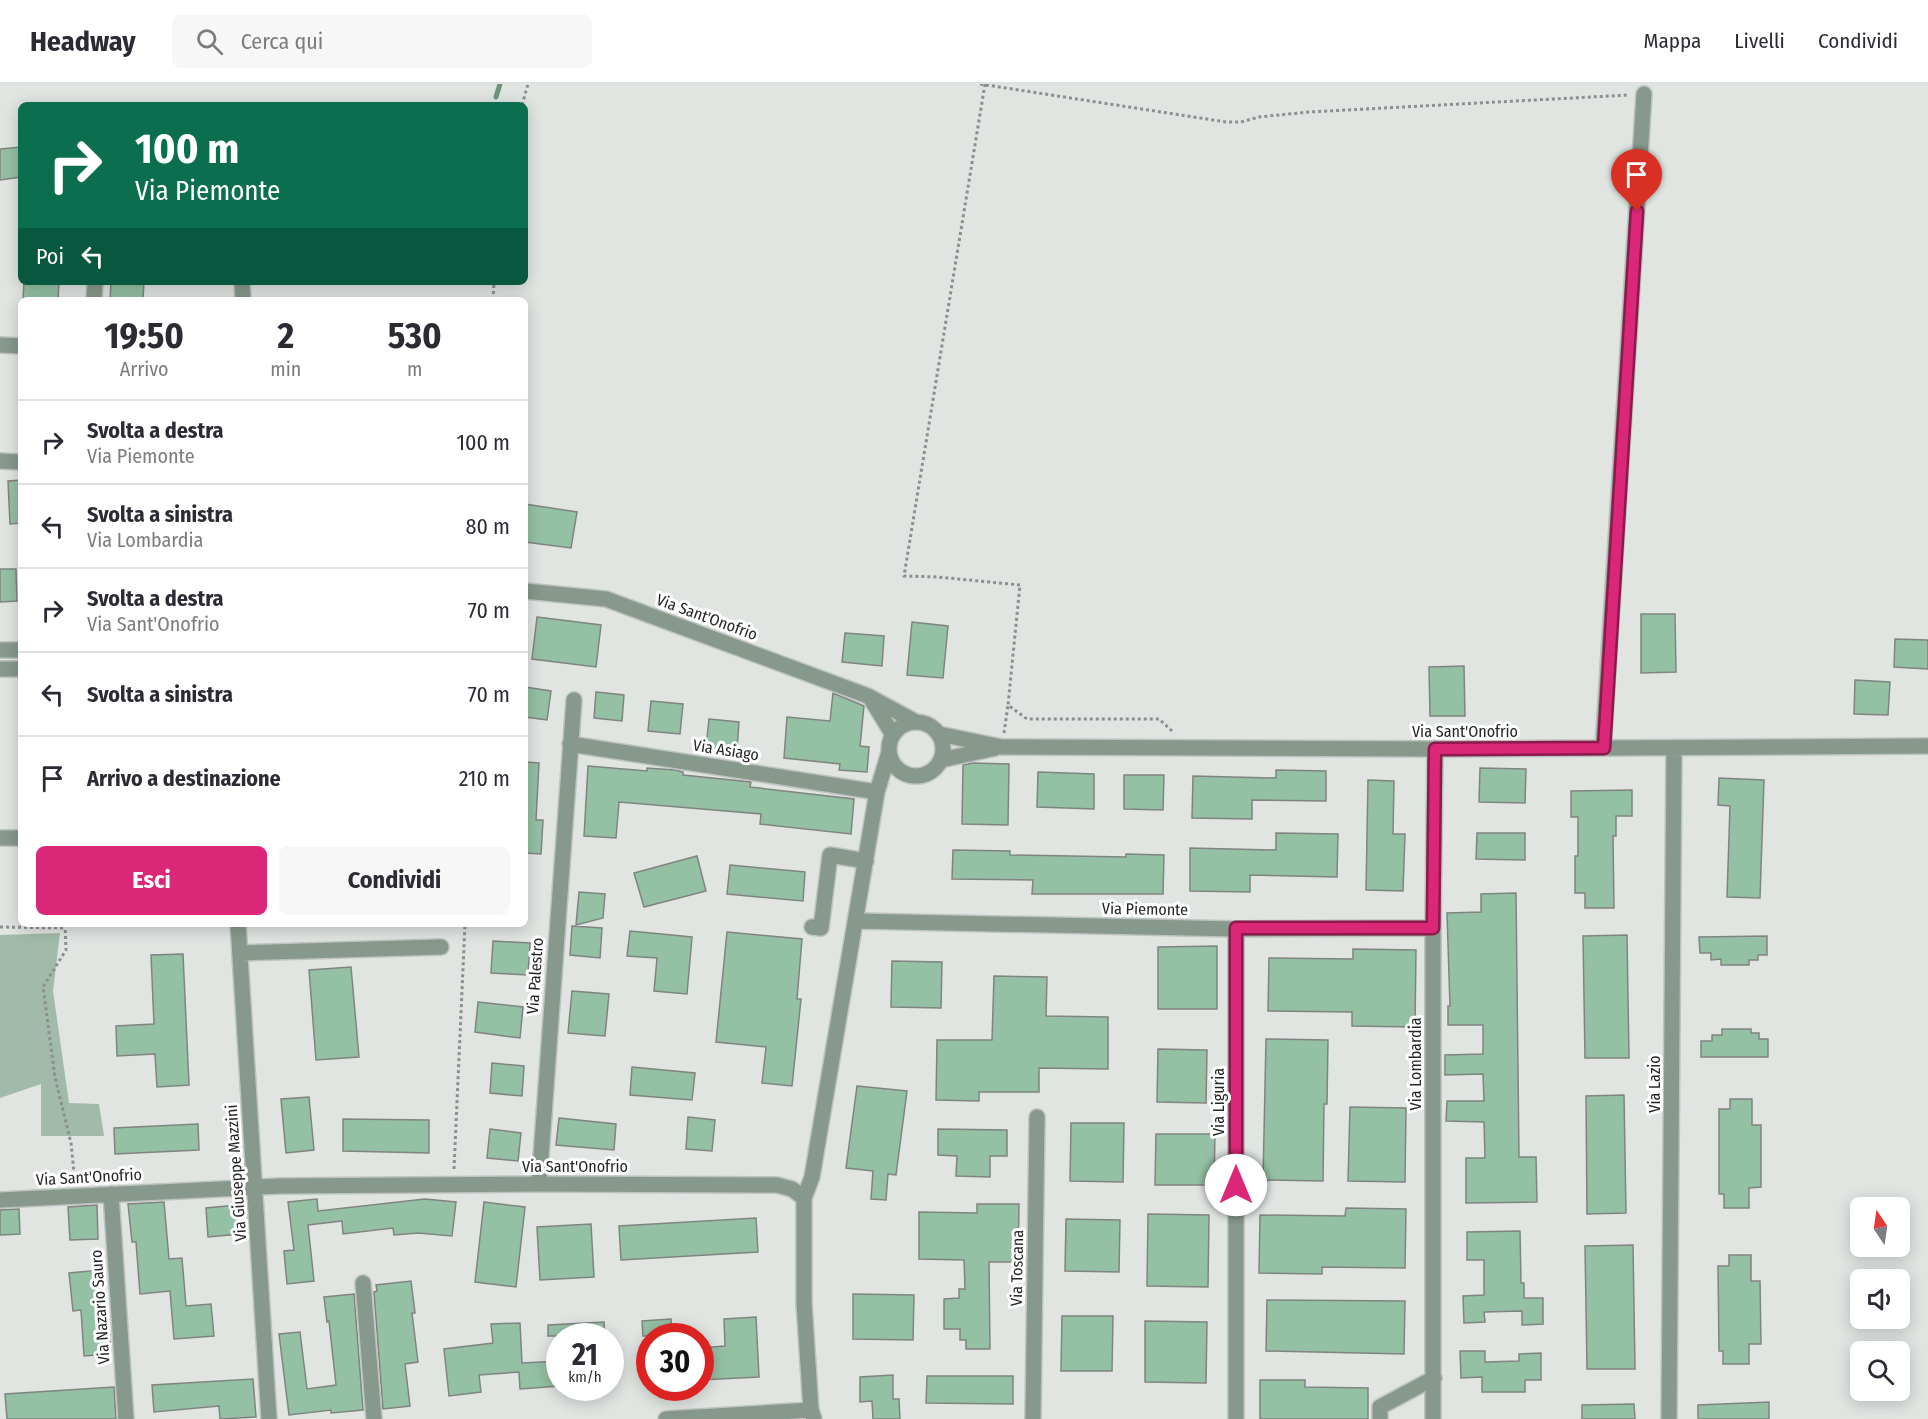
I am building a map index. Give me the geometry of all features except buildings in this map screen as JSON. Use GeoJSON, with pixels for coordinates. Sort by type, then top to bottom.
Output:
{"type":"FeatureCollection","features":[{"type":"Feature","properties":{"kind":"street"},"geometry":{"type":"LineString","coordinates":[[1604,748],[1644,94]]}},
{"type":"Feature","properties":{"kind":"street"},"geometry":{"type":"LineString","coordinates":[[0,345],[18,346]]}},
{"type":"Feature","properties":{"kind":"street"},"geometry":{"type":"LineString","coordinates":[[0,461],[18,462]]}},
{"type":"Feature","properties":{"kind":"street","name":"Via Sant'Onofrio"},"geometry":{"type":"LineString","coordinates":[[528,591],[606,598],[871,699],[933,728],[939,734],[1002,747],[1435,749],[1928,746]]}},
{"type":"Feature","properties":{"kind":"street"},"geometry":{"type":"LineString","coordinates":[[0,650],[18,650]]}},
{"type":"Feature","properties":{"kind":"street"},"geometry":{"type":"LineString","coordinates":[[0,669],[18,669]]}},
{"type":"Feature","properties":{"kind":"street"},"geometry":{"type":"LineString","coordinates":[[871,699],[893,735]]}},
{"type":"Feature","properties":{"kind":"street","name":"Via Palestro"},"geometry":{"type":"LineString","coordinates":[[539,1184],[574,700]]}},
{"type":"Feature","properties":{"kind":"street"},"geometry":{"type":"LineString","coordinates":[[666,1419],[812,1415],[804,1303],[804,1198],[812,1177],[877,792],[893,735],[899,728],[916,722]]}},
{"type":"Feature","properties":{"kind":"street"},"geometry":{"type":"LineString","coordinates":[[939,734],[943,752],[941,760]]}},
{"type":"Feature","properties":{"kind":"street","name":"Via Asiago"},"geometry":{"type":"LineString","coordinates":[[570,744],[877,792]]}},
{"type":"Feature","properties":{"kind":"street","name":"Via Sant'Onofrio"},"geometry":{"type":"LineString","coordinates":[[903,773],[921,776],[936,768],[941,760],[1002,747]]}},
{"type":"Feature","properties":{"kind":"street","name":"Via Lazio"},"geometry":{"type":"LineString","coordinates":[[1669,1419],[1674,748]]}},
{"type":"Feature","properties":{"kind":"street","name":"Via Lombardia"},"geometry":{"type":"LineString","coordinates":[[1433,1419],[1435,749]]}},
{"type":"Feature","properties":{"kind":"street"},"geometry":{"type":"LineString","coordinates":[[877,792],[903,773],[891,760],[889,752]]}},
{"type":"Feature","properties":{"kind":"street"},"geometry":{"type":"LineString","coordinates":[[0,838],[18,838]]}},
{"type":"Feature","properties":{"kind":"street"},"geometry":{"type":"LineString","coordinates":[[812,927],[821,928],[830,855],[866,861]]}},
{"type":"Feature","properties":{"kind":"street","name":"Via Piemonte"},"geometry":{"type":"LineString","coordinates":[[856,921],[1236,928],[1433,928]]}},
{"type":"Feature","properties":{"kind":"street","name":"Via Giuseppe Mazzini"},"geometry":{"type":"LineString","coordinates":[[238,927],[269,1419]]}},
{"type":"Feature","properties":{"kind":"street","name":"Via Liguria"},"geometry":{"type":"LineString","coordinates":[[1236,928],[1236,1419]]}},
{"type":"Feature","properties":{"kind":"street"},"geometry":{"type":"LineString","coordinates":[[240,953],[441,948]]}},
{"type":"Feature","properties":{"kind":"street","name":"Via Toscana"},"geometry":{"type":"LineString","coordinates":[[1033,1419],[1037,1117]]}},
{"type":"Feature","properties":{"kind":"street","name":"Via Sant'Onofrio"},"geometry":{"type":"LineString","coordinates":[[0,1200],[256,1186],[539,1184],[777,1185],[792,1189],[804,1198]]}},
{"type":"Feature","properties":{"kind":"street","name":"Via Nazario Sauro"},"geometry":{"type":"LineString","coordinates":[[111,1194],[126,1419]]}},
{"type":"Feature","properties":{"kind":"street"},"geometry":{"type":"LineString","coordinates":[[363,1283],[374,1419]]}},
{"type":"Feature","properties":{"kind":"street"},"geometry":{"type":"LineString","coordinates":[[1380,1419],[1380,1407],[1434,1378]]}},
{"type":"Feature","properties":{"kind":"path"},"geometry":{"type":"LineString","coordinates":[[523,102],[528,84]]}},
{"type":"Feature","properties":{"kind":"path"},"geometry":{"type":"LineString","coordinates":[[980,84],[1233,122],[1309,112],[1644,94]]}},
{"type":"Feature","properties":{"kind":"path"},"geometry":{"type":"LineString","coordinates":[[985,84],[904,576],[1020,585],[1005,725]]}},
{"type":"Feature","properties":{"kind":"path"},"geometry":{"type":"LineString","coordinates":[[1008,705],[1027,719],[1159,719],[1192,748]]}},
{"type":"Feature","properties":{"kind":"path"},"geometry":{"type":"LineString","coordinates":[[0,927],[18,927]]}},
{"type":"Feature","properties":{"kind":"path"},"geometry":{"type":"LineString","coordinates":[[65,927],[66,950],[44,987],[56,1077],[70,1143],[76,1196]]}},
{"type":"Feature","properties":{"kind":"path"},"geometry":{"type":"LineString","coordinates":[[454,1173],[465,927]]}},
{"type":"Feature","properties":{"kind":"green space"},"geometry":{"type":"Polygon","coordinates":[[[60,933],[53,991],[69,1103],[99,1104],[104,1136],[41,1136],[41,1084],[0,1098],[0,935],[60,933]]]}},
{"type":"Feature","properties":{"kind":"waterway"},"geometry":{"type":"LineString","coordinates":[[496,97],[500,84]]}},
{"type":"Feature","properties":{"kind":"route"},"geometry":{"type":"LineString","coordinates":[[1236,1185],[1236,928],[1433,928],[1435,749],[1604,748],[1637,211]]}}]}
